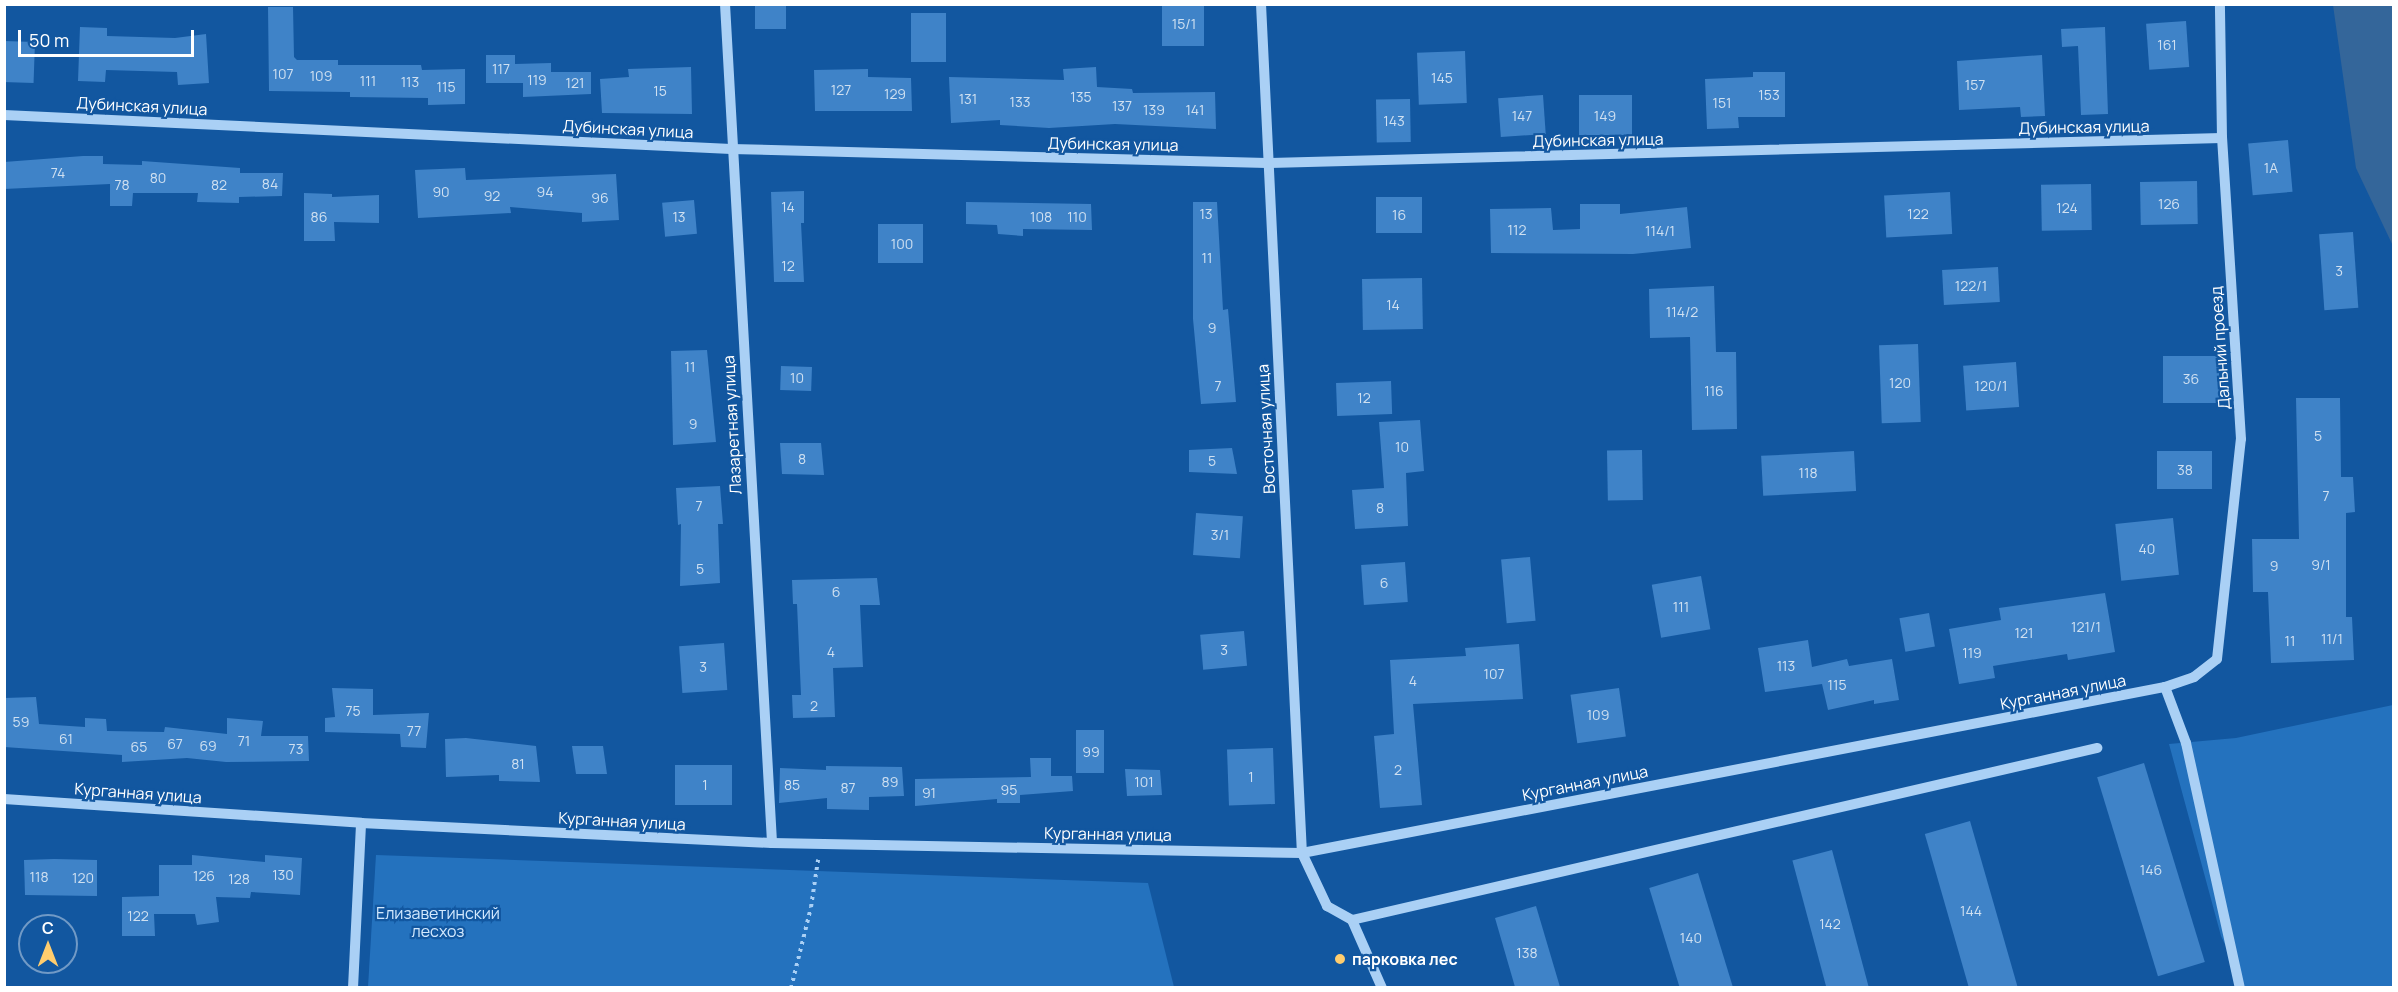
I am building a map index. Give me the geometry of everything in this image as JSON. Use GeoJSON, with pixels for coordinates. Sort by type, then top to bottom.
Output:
{"type":"FeatureCollection","features":[{"type":"Feature","properties":{"kind":"street","name":"Лазаретная улица"},"geometry":{"type":"LineString","coordinates":[[725,4],[731,149],[772,843]]}},
{"type":"Feature","properties":{"kind":"street","name":"Восточная улица"},"geometry":{"type":"LineString","coordinates":[[1261,4],[1302,853]]}},
{"type":"Feature","properties":{"kind":"street","name":"Дальний проезд"},"geometry":{"type":"LineString","coordinates":[[2194,677],[2217,659],[2241,439],[2222,138],[2220,4]]}},
{"type":"Feature","properties":{"kind":"street","name":"Дубинская улица"},"geometry":{"type":"LineString","coordinates":[[4,115],[731,149],[1267,163],[2222,138]]}},
{"type":"Feature","properties":{"kind":"street","name":"Курганная улица"},"geometry":{"type":"LineString","coordinates":[[4,799],[361,823],[772,843],[1302,853],[2165,687],[2194,677]]}},
{"type":"Feature","properties":{"kind":"street"},"geometry":{"type":"LineString","coordinates":[[2165,687],[2186,743],[2240,987]]}},
{"type":"Feature","properties":{"kind":"street"},"geometry":{"type":"LineString","coordinates":[[1352,920],[2097,748]]}},
{"type":"Feature","properties":{"kind":"street"},"geometry":{"type":"LineString","coordinates":[[352,987],[361,823]]}},
{"type":"Feature","properties":{"kind":"street"},"geometry":{"type":"LineString","coordinates":[[1302,853],[1327,906],[1352,920],[1382,987]]}},
{"type":"Feature","properties":{"kind":"path"},"geometry":{"type":"LineString","coordinates":[[791,987],[811,907],[820,844]]}},
{"type":"Feature","properties":{"kind":"green space"},"geometry":{"type":"Polygon","coordinates":[[[2393,705],[2393,987],[2245,987],[2221,936],[2169,744],[2236,738],[2393,705]]]}},
{"type":"Feature","properties":{"kind":"green space","name":"Елизаветинский лесхоз"},"geometry":{"type":"Polygon","coordinates":[[[376,855],[1148,883],[1174,987],[368,987],[376,855]]]}},
{"type":"Feature","properties":{"kind":"shaded area"},"geometry":{"type":"Polygon","coordinates":[[[2333,5],[2393,5],[2393,246],[2356,168],[2333,5]]]}},
{"type":"Feature","properties":{"kind":"building"},"geometry":{"type":"Polygon","coordinates":[[[755,4],[786,4],[786,29],[755,29],[755,4]]]}},
{"type":"Feature","properties":{"kind":"building"},"geometry":{"type":"Polygon","coordinates":[[[1162,4],[1204,4],[1204,46],[1162,46],[1162,4]]]}},
{"type":"Feature","properties":{"kind":"building"},"geometry":{"type":"Polygon","coordinates":[[[268,7],[293,7],[294,57],[297,60],[338,60],[338,65],[421,65],[422,70],[465,69],[465,104],[428,105],[428,98],[350,97],[350,92],[269,91],[268,7]]]}},
{"type":"Feature","properties":{"kind":"building"},"geometry":{"type":"Polygon","coordinates":[[[911,13],[946,13],[946,62],[911,62],[911,13]]]}},
{"type":"Feature","properties":{"kind":"building"},"geometry":{"type":"Polygon","coordinates":[[[2186,21],[2189,67],[2149,70],[2146,24],[2186,21]]]}},
{"type":"Feature","properties":{"kind":"building"},"geometry":{"type":"Polygon","coordinates":[[[80,27],[107,28],[107,36],[175,38],[206,34],[209,83],[178,85],[177,72],[106,70],[105,82],[78,81],[80,27]]]}},
{"type":"Feature","properties":{"kind":"building"},"geometry":{"type":"Polygon","coordinates":[[[2105,27],[2108,114],[2081,115],[2078,46],[2062,47],[2061,29],[2105,27]]]}},
{"type":"Feature","properties":{"kind":"building"},"geometry":{"type":"Polygon","coordinates":[[[4,41],[35,42],[34,83],[4,82],[4,41]]]}},
{"type":"Feature","properties":{"kind":"building"},"geometry":{"type":"Polygon","coordinates":[[[1465,51],[1467,103],[1419,105],[1417,53],[1465,51]]]}},
{"type":"Feature","properties":{"kind":"building"},"geometry":{"type":"Polygon","coordinates":[[[486,55],[515,55],[515,64],[551,63],[551,72],[591,72],[591,94],[523,97],[523,83],[486,83],[486,55]]]}},
{"type":"Feature","properties":{"kind":"building"},"geometry":{"type":"Polygon","coordinates":[[[2042,55],[2045,116],[2021,117],[2020,107],[1959,110],[1957,61],[2042,55]]]}},
{"type":"Feature","properties":{"kind":"building"},"geometry":{"type":"Polygon","coordinates":[[[691,67],[692,114],[602,113],[600,79],[629,77],[628,69],[691,67]]]}},
{"type":"Feature","properties":{"kind":"building"},"geometry":{"type":"Polygon","coordinates":[[[1096,67],[1097,87],[1132,89],[1133,93],[1215,92],[1216,129],[1115,124],[1049,128],[1000,125],[1000,120],[951,123],[949,77],[1064,80],[1063,69],[1096,67]]]}},
{"type":"Feature","properties":{"kind":"building"},"geometry":{"type":"Polygon","coordinates":[[[868,69],[868,77],[911,78],[912,111],[815,111],[814,70],[868,69]]]}},
{"type":"Feature","properties":{"kind":"building"},"geometry":{"type":"Polygon","coordinates":[[[1753,72],[1785,72],[1785,117],[1738,117],[1739,128],[1707,129],[1705,79],[1753,77],[1753,72]]]}},
{"type":"Feature","properties":{"kind":"building"},"geometry":{"type":"Polygon","coordinates":[[[1543,95],[1546,134],[1501,137],[1498,98],[1543,95]]]}},
{"type":"Feature","properties":{"kind":"building"},"geometry":{"type":"Polygon","coordinates":[[[1579,95],[1632,95],[1632,135],[1579,135],[1579,95]]]}},
{"type":"Feature","properties":{"kind":"building"},"geometry":{"type":"Polygon","coordinates":[[[1410,99],[1411,142],[1377,143],[1376,100],[1410,99]]]}},
{"type":"Feature","properties":{"kind":"building"},"geometry":{"type":"Polygon","coordinates":[[[2288,140],[2293,192],[2253,195],[2248,143],[2288,140]]]}},
{"type":"Feature","properties":{"kind":"building"},"geometry":{"type":"Polygon","coordinates":[[[103,156],[103,164],[142,165],[142,161],[240,168],[240,173],[283,173],[282,196],[239,197],[239,203],[197,202],[198,193],[133,193],[132,206],[110,206],[110,184],[4,189],[4,162],[103,156]]]}},
{"type":"Feature","properties":{"kind":"building"},"geometry":{"type":"Polygon","coordinates":[[[465,168],[466,180],[616,174],[619,220],[582,222],[582,213],[510,207],[511,213],[418,218],[415,170],[465,168]]]}},
{"type":"Feature","properties":{"kind":"building"},"geometry":{"type":"Polygon","coordinates":[[[2197,181],[2198,224],[2141,225],[2140,182],[2197,181]]]}},
{"type":"Feature","properties":{"kind":"building"},"geometry":{"type":"Polygon","coordinates":[[[2091,184],[2092,230],[2042,231],[2041,185],[2091,184]]]}},
{"type":"Feature","properties":{"kind":"building"},"geometry":{"type":"Polygon","coordinates":[[[804,191],[804,223],[801,223],[804,282],[774,282],[771,192],[804,191]]]}},
{"type":"Feature","properties":{"kind":"building"},"geometry":{"type":"Polygon","coordinates":[[[1950,192],[1952,234],[1886,237],[1884,195],[1950,192]]]}},
{"type":"Feature","properties":{"kind":"building"},"geometry":{"type":"Polygon","coordinates":[[[304,193],[332,194],[332,197],[379,195],[379,223],[334,222],[335,241],[304,241],[304,193]]]}},
{"type":"Feature","properties":{"kind":"building"},"geometry":{"type":"Polygon","coordinates":[[[1376,197],[1422,197],[1422,233],[1376,233],[1376,197]]]}},
{"type":"Feature","properties":{"kind":"building"},"geometry":{"type":"Polygon","coordinates":[[[694,200],[697,234],[665,237],[662,203],[694,200]]]}},
{"type":"Feature","properties":{"kind":"building"},"geometry":{"type":"Polygon","coordinates":[[[966,202],[1091,204],[1092,230],[1023,229],[1023,236],[998,234],[997,225],[966,224],[966,202]]]}},
{"type":"Feature","properties":{"kind":"building"},"geometry":{"type":"Polygon","coordinates":[[[1193,202],[1217,202],[1223,310],[1228,309],[1236,402],[1201,404],[1193,319],[1193,202]]]}},
{"type":"Feature","properties":{"kind":"building"},"geometry":{"type":"Polygon","coordinates":[[[1580,204],[1620,204],[1620,214],[1687,207],[1691,248],[1633,254],[1491,253],[1490,209],[1551,208],[1553,230],[1580,229],[1580,204]]]}},
{"type":"Feature","properties":{"kind":"building"},"geometry":{"type":"Polygon","coordinates":[[[878,224],[923,224],[923,263],[878,263],[878,224]]]}},
{"type":"Feature","properties":{"kind":"building"},"geometry":{"type":"Polygon","coordinates":[[[2353,232],[2358,308],[2324,310],[2319,234],[2353,232]]]}},
{"type":"Feature","properties":{"kind":"building"},"geometry":{"type":"Polygon","coordinates":[[[1998,267],[2000,302],[1944,305],[1942,270],[1998,267]]]}},
{"type":"Feature","properties":{"kind":"building"},"geometry":{"type":"Polygon","coordinates":[[[1422,278],[1423,329],[1363,330],[1362,279],[1422,278]]]}},
{"type":"Feature","properties":{"kind":"building"},"geometry":{"type":"Polygon","coordinates":[[[1714,286],[1716,352],[1736,352],[1737,429],[1692,430],[1690,337],[1650,338],[1649,289],[1714,286]]]}},
{"type":"Feature","properties":{"kind":"building"},"geometry":{"type":"Polygon","coordinates":[[[1918,344],[1921,422],[1882,423],[1879,345],[1918,344]]]}},
{"type":"Feature","properties":{"kind":"building"},"geometry":{"type":"Polygon","coordinates":[[[707,350],[716,442],[673,445],[671,351],[707,350]]]}},
{"type":"Feature","properties":{"kind":"building"},"geometry":{"type":"Polygon","coordinates":[[[2163,356],[2219,356],[2219,403],[2163,403],[2163,356]]]}},
{"type":"Feature","properties":{"kind":"building"},"geometry":{"type":"Polygon","coordinates":[[[2016,362],[2019,407],[1966,411],[1963,366],[2016,362]]]}},
{"type":"Feature","properties":{"kind":"building"},"geometry":{"type":"Polygon","coordinates":[[[781,366],[812,367],[811,391],[780,390],[781,366]]]}},
{"type":"Feature","properties":{"kind":"building"},"geometry":{"type":"Polygon","coordinates":[[[1391,381],[1392,414],[1337,416],[1336,383],[1391,381]]]}},
{"type":"Feature","properties":{"kind":"building"},"geometry":{"type":"Polygon","coordinates":[[[2296,398],[2340,398],[2341,477],[2353,477],[2355,512],[2346,513],[2346,617],[2352,617],[2354,660],[2271,663],[2268,592],[2253,592],[2252,539],[2299,539],[2296,398]]]}},
{"type":"Feature","properties":{"kind":"building"},"geometry":{"type":"Polygon","coordinates":[[[1420,420],[1424,471],[1406,473],[1408,526],[1355,529],[1352,490],[1384,488],[1379,422],[1420,420]]]}},
{"type":"Feature","properties":{"kind":"building"},"geometry":{"type":"Polygon","coordinates":[[[780,443],[821,443],[824,475],[782,474],[780,443]]]}},
{"type":"Feature","properties":{"kind":"building"},"geometry":{"type":"Polygon","coordinates":[[[1232,448],[1237,474],[1189,472],[1189,450],[1232,448]]]}},
{"type":"Feature","properties":{"kind":"building"},"geometry":{"type":"Polygon","coordinates":[[[1642,450],[1643,500],[1608,501],[1607,451],[1642,450]]]}},
{"type":"Feature","properties":{"kind":"building"},"geometry":{"type":"Polygon","coordinates":[[[1854,451],[1856,491],[1763,496],[1761,456],[1854,451]]]}},
{"type":"Feature","properties":{"kind":"building"},"geometry":{"type":"Polygon","coordinates":[[[2157,451],[2212,451],[2212,489],[2157,489],[2157,451]]]}},
{"type":"Feature","properties":{"kind":"building"},"geometry":{"type":"Polygon","coordinates":[[[720,486],[723,524],[718,524],[720,583],[680,586],[681,524],[678,525],[676,488],[720,486]]]}},
{"type":"Feature","properties":{"kind":"building"},"geometry":{"type":"Polygon","coordinates":[[[1196,513],[1243,516],[1240,558],[1193,555],[1196,513]]]}},
{"type":"Feature","properties":{"kind":"building"},"geometry":{"type":"Polygon","coordinates":[[[2173,518],[2179,575],[2121,581],[2115,524],[2173,518]]]}},
{"type":"Feature","properties":{"kind":"building"},"geometry":{"type":"Polygon","coordinates":[[[1530,557],[1536,621],[1507,623],[1501,560],[1530,557]]]}},
{"type":"Feature","properties":{"kind":"building"},"geometry":{"type":"Polygon","coordinates":[[[1405,562],[1408,602],[1364,605],[1361,565],[1405,562]]]}},
{"type":"Feature","properties":{"kind":"building"},"geometry":{"type":"Polygon","coordinates":[[[1701,576],[1710,629],[1661,638],[1652,585],[1701,576]]]}},
{"type":"Feature","properties":{"kind":"building"},"geometry":{"type":"Polygon","coordinates":[[[877,578],[880,605],[860,605],[863,667],[833,668],[835,717],[793,718],[792,695],[801,695],[797,604],[793,604],[792,580],[877,578]]]}},
{"type":"Feature","properties":{"kind":"building"},"geometry":{"type":"Polygon","coordinates":[[[2105,593],[2115,652],[2068,660],[2067,654],[1993,666],[1995,678],[1959,684],[1949,629],[2001,620],[1999,608],[2105,593]]]}},
{"type":"Feature","properties":{"kind":"building"},"geometry":{"type":"Polygon","coordinates":[[[1929,613],[1935,646],[1905,652],[1899,618],[1929,613]]]}},
{"type":"Feature","properties":{"kind":"building"},"geometry":{"type":"Polygon","coordinates":[[[1244,631],[1247,666],[1203,670],[1200,635],[1244,631]]]}},
{"type":"Feature","properties":{"kind":"building"},"geometry":{"type":"Polygon","coordinates":[[[1808,640],[1812,667],[1847,659],[1849,666],[1892,659],[1899,700],[1874,704],[1874,700],[1828,710],[1822,684],[1765,692],[1758,648],[1808,640]]]}},
{"type":"Feature","properties":{"kind":"building"},"geometry":{"type":"Polygon","coordinates":[[[724,643],[727,690],[682,693],[679,646],[724,643]]]}},
{"type":"Feature","properties":{"kind":"building"},"geometry":{"type":"Polygon","coordinates":[[[1519,644],[1523,699],[1413,704],[1422,805],[1380,808],[1374,736],[1394,734],[1390,660],[1466,656],[1465,648],[1519,644]]]}},
{"type":"Feature","properties":{"kind":"building"},"geometry":{"type":"Polygon","coordinates":[[[332,688],[373,689],[373,715],[429,713],[426,748],[401,747],[400,734],[325,732],[325,718],[335,717],[332,688]]]}},
{"type":"Feature","properties":{"kind":"building"},"geometry":{"type":"Polygon","coordinates":[[[1619,688],[1626,737],[1577,743],[1570,695],[1619,688]]]}},
{"type":"Feature","properties":{"kind":"building"},"geometry":{"type":"Polygon","coordinates":[[[36,697],[39,724],[85,727],[85,718],[106,719],[107,731],[164,732],[165,727],[227,734],[227,718],[263,721],[261,736],[308,736],[309,761],[226,762],[187,758],[122,762],[122,755],[4,747],[4,698],[36,697]]]}},
{"type":"Feature","properties":{"kind":"building"},"geometry":{"type":"Polygon","coordinates":[[[1076,730],[1104,730],[1104,773],[1076,773],[1076,730]]]}},
{"type":"Feature","properties":{"kind":"building"},"geometry":{"type":"Polygon","coordinates":[[[466,738],[536,746],[540,782],[499,781],[499,775],[446,777],[445,739],[466,738]]]}},
{"type":"Feature","properties":{"kind":"building"},"geometry":{"type":"Polygon","coordinates":[[[572,746],[603,746],[607,774],[576,774],[572,746]]]}},
{"type":"Feature","properties":{"kind":"building"},"geometry":{"type":"Polygon","coordinates":[[[1273,748],[1275,804],[1229,806],[1227,750],[1273,748]]]}},
{"type":"Feature","properties":{"kind":"building"},"geometry":{"type":"Polygon","coordinates":[[[1030,758],[1051,758],[1051,776],[1072,776],[1073,791],[1020,795],[1020,803],[997,803],[997,799],[915,806],[915,779],[1031,777],[1030,758]]]}},
{"type":"Feature","properties":{"kind":"building"},"geometry":{"type":"Polygon","coordinates":[[[2144,763],[2205,962],[2158,976],[2097,777],[2144,763]]]}},
{"type":"Feature","properties":{"kind":"building"},"geometry":{"type":"Polygon","coordinates":[[[675,765],[732,765],[732,805],[675,805],[675,765]]]}},
{"type":"Feature","properties":{"kind":"building"},"geometry":{"type":"Polygon","coordinates":[[[826,766],[902,767],[904,796],[869,797],[869,810],[827,809],[827,798],[779,803],[780,768],[826,770],[826,766]]]}},
{"type":"Feature","properties":{"kind":"building"},"geometry":{"type":"Polygon","coordinates":[[[1125,769],[1160,770],[1162,795],[1127,796],[1125,769]]]}},
{"type":"Feature","properties":{"kind":"building"},"geometry":{"type":"Polygon","coordinates":[[[1970,821],[2018,987],[1969,988],[1925,834],[1970,821]]]}},
{"type":"Feature","properties":{"kind":"building"},"geometry":{"type":"Polygon","coordinates":[[[1832,850],[1869,987],[1827,988],[1792,861],[1832,850]]]}},
{"type":"Feature","properties":{"kind":"building"},"geometry":{"type":"Polygon","coordinates":[[[192,855],[265,862],[265,855],[302,858],[300,895],[251,892],[250,898],[216,897],[219,922],[197,925],[195,914],[154,914],[155,936],[122,936],[122,897],[159,896],[159,865],[192,865],[192,855]]]}},
{"type":"Feature","properties":{"kind":"building"},"geometry":{"type":"Polygon","coordinates":[[[24,860],[97,860],[97,896],[25,895],[24,860]]]}},
{"type":"Feature","properties":{"kind":"building"},"geometry":{"type":"Polygon","coordinates":[[[1698,873],[1733,987],[1680,988],[1649,888],[1698,873]]]}},
{"type":"Feature","properties":{"kind":"building"},"geometry":{"type":"Polygon","coordinates":[[[1536,906],[1560,987],[1515,987],[1495,918],[1536,906]]]}},
{"type":"Feature","properties":{"kind":"place","name":"парковка лес"},"geometry":{"type":"Point","coordinates":[1340,959]}}]}
